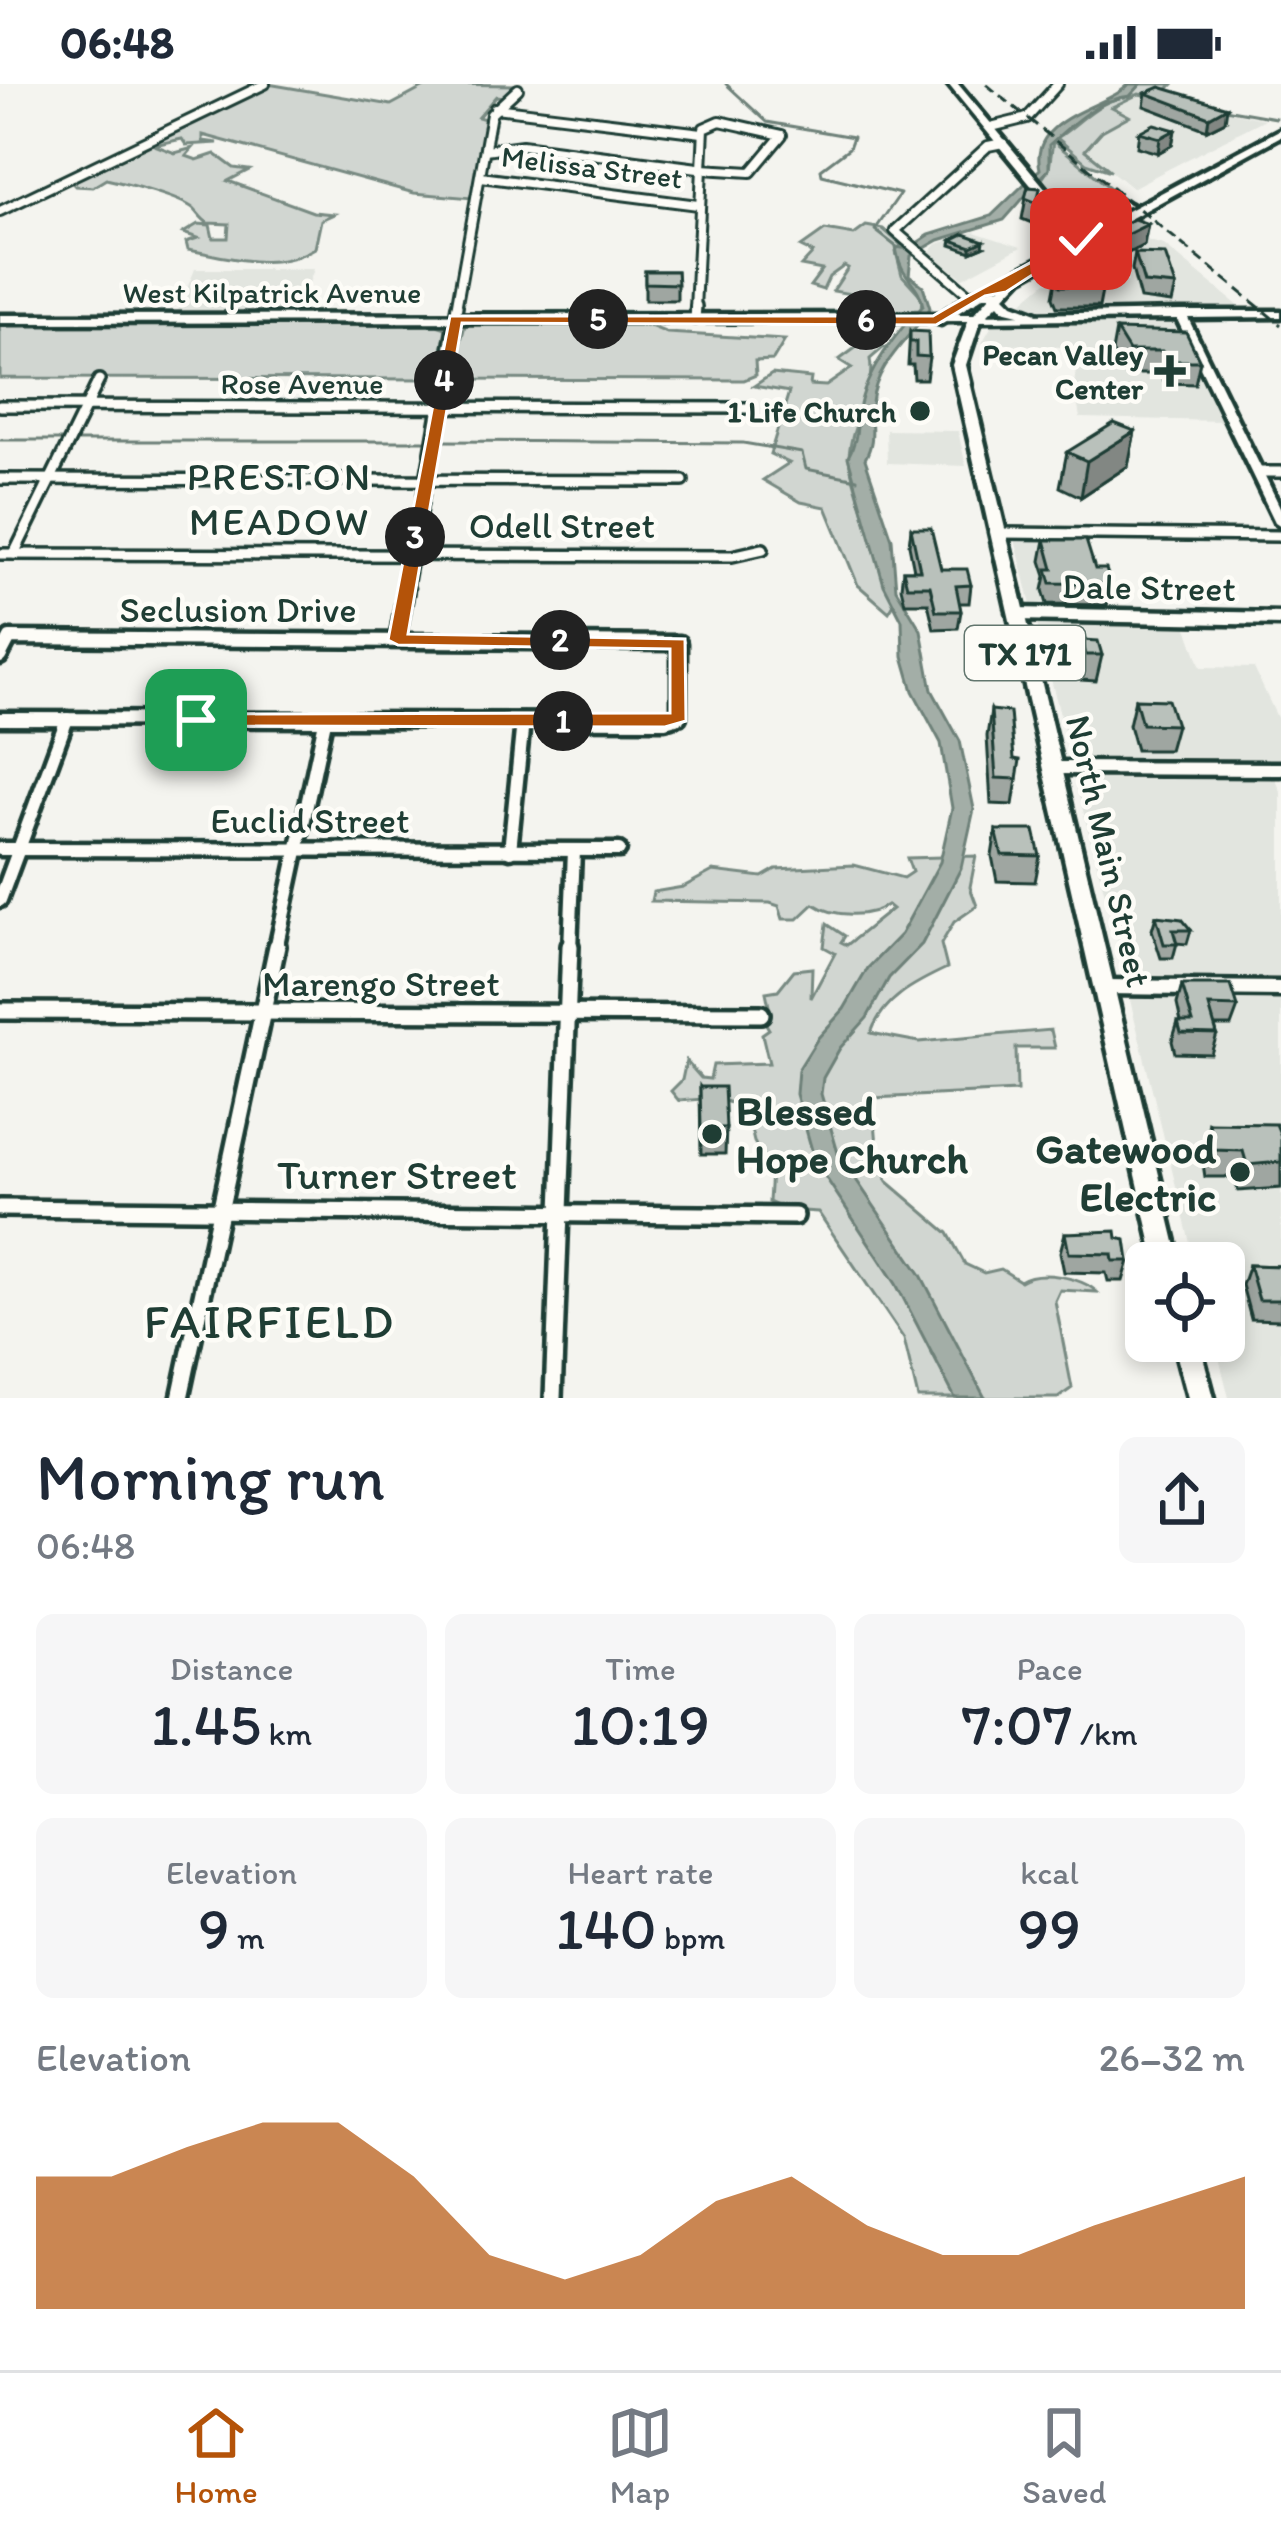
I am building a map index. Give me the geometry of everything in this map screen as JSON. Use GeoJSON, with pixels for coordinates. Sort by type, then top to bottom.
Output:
{"type":"FeatureCollection","features":[{"type":"Feature","properties":{"kind":"main road"},"geometry":{"type":"LineString","coordinates":[[953,84],[1081,239]]}},
{"type":"Feature","properties":{"kind":"main road"},"geometry":{"type":"LineString","coordinates":[[1031,314],[1008,307],[998,291],[1059,251],[1281,132]]}},
{"type":"Feature","properties":{"kind":"main road"},"geometry":{"type":"LineString","coordinates":[[1050,202],[1094,214],[1152,202]]}},
{"type":"Feature","properties":{"kind":"main road"},"geometry":{"type":"LineString","coordinates":[[1050,202],[1059,251]]}},
{"type":"Feature","properties":{"kind":"main road","name":"West Kilpatrick Avenue"},"geometry":{"type":"LineString","coordinates":[[0,319],[933,321],[975,308],[998,291]]}},
{"type":"Feature","properties":{"kind":"main road","name":"North Main Street"},"geometry":{"type":"LineString","coordinates":[[975,308],[959,374],[1163,1242]]}},
{"type":"Feature","properties":{"kind":"main road"},"geometry":{"type":"LineString","coordinates":[[933,321],[961,354]]}},
{"type":"Feature","properties":{"kind":"main road"},"geometry":{"type":"LineString","coordinates":[[1192,1362],[1201,1398]]}},
{"type":"Feature","properties":{"kind":"street"},"geometry":{"type":"LineString","coordinates":[[0,212],[265,84]]}},
{"type":"Feature","properties":{"kind":"street"},"geometry":{"type":"LineString","coordinates":[[991,127],[1027,118],[1058,84]]}},
{"type":"Feature","properties":{"kind":"street"},"geometry":{"type":"LineString","coordinates":[[398,640],[494,108],[518,88]]}},
{"type":"Feature","properties":{"kind":"street"},"geometry":{"type":"LineString","coordinates":[[494,108],[702,133]]}},
{"type":"Feature","properties":{"kind":"street"},"geometry":{"type":"LineString","coordinates":[[485,150],[522,145],[698,169],[752,172],[782,137],[777,131],[713,121],[702,133],[698,169],[695,319]]}},
{"type":"Feature","properties":{"kind":"street"},"geometry":{"type":"LineString","coordinates":[[1003,143],[988,146],[897,226],[895,235],[975,308],[1031,314],[1281,314]]}},
{"type":"Feature","properties":{"kind":"street","name":"Melissa Street"},"geometry":{"type":"LineString","coordinates":[[481,177],[698,205]]}},
{"type":"Feature","properties":{"kind":"street"},"geometry":{"type":"LineString","coordinates":[[1180,314],[1281,522]]}},
{"type":"Feature","properties":{"kind":"street"},"geometry":{"type":"LineString","coordinates":[[14,554],[99,380]]}},
{"type":"Feature","properties":{"kind":"street","name":"Rose Avenue"},"geometry":{"type":"LineString","coordinates":[[0,406],[748,408]]}},
{"type":"Feature","properties":{"kind":"street"},"geometry":{"type":"LineString","coordinates":[[1257,472],[1281,472]]}},
{"type":"Feature","properties":{"kind":"street"},"geometry":{"type":"LineString","coordinates":[[0,478],[683,481]]}},
{"type":"Feature","properties":{"kind":"street"},"geometry":{"type":"LineString","coordinates":[[996,532],[1281,536]]}},
{"type":"Feature","properties":{"kind":"street","name":"Odell Street"},"geometry":{"type":"LineString","coordinates":[[0,554],[732,556],[764,549]]}},
{"type":"Feature","properties":{"kind":"street","name":"Dale Street"},"geometry":{"type":"LineString","coordinates":[[1016,614],[1281,619]]}},
{"type":"Feature","properties":{"kind":"street","name":"Seclusion Drive"},"geometry":{"type":"LineString","coordinates":[[0,657],[10,638],[679,643],[680,716],[665,721],[523,721]]}},
{"type":"Feature","properties":{"kind":"street"},"geometry":{"type":"LineString","coordinates":[[0,719],[523,721],[510,851]]}},
{"type":"Feature","properties":{"kind":"street"},"geometry":{"type":"LineString","coordinates":[[0,901],[68,719]]}},
{"type":"Feature","properties":{"kind":"street"},"geometry":{"type":"LineString","coordinates":[[180,1398],[326,722]]}},
{"type":"Feature","properties":{"kind":"street"},"geometry":{"type":"LineString","coordinates":[[1052,768],[1281,769]]}},
{"type":"Feature","properties":{"kind":"street","name":"Euclid Street"},"geometry":{"type":"LineString","coordinates":[[0,848],[620,850]]}},
{"type":"Feature","properties":{"kind":"street"},"geometry":{"type":"LineString","coordinates":[[553,1398],[574,851]]}},
{"type":"Feature","properties":{"kind":"street"},"geometry":{"type":"LineString","coordinates":[[1104,987],[1281,989]]}},
{"type":"Feature","properties":{"kind":"street","name":"Marengo Street"},"geometry":{"type":"LineString","coordinates":[[0,1011],[761,1014]]}},
{"type":"Feature","properties":{"kind":"street","name":"Turner Street"},"geometry":{"type":"LineString","coordinates":[[0,1208],[560,1210],[795,1216]]}},
{"type":"Feature","properties":{"kind":"shaded area"},"geometry":{"type":"Polygon","coordinates":[[[268,84],[391,105],[430,84],[519,85],[504,97],[496,96],[478,117],[485,119],[472,198],[414,193],[203,135],[203,141],[218,143],[186,145],[182,139],[154,145],[175,153],[193,148],[186,156],[197,160],[215,154],[234,168],[249,170],[228,181],[313,212],[334,214],[321,220],[315,248],[283,260],[252,261],[188,250],[186,242],[198,238],[183,233],[198,224],[210,225],[213,238],[228,238],[229,224],[208,223],[188,205],[139,187],[106,179],[93,187],[75,186],[70,180],[268,84]]]}},
{"type":"Feature","properties":{"kind":"shaded area"},"geometry":{"type":"Polygon","coordinates":[[[1129,84],[1141,84],[1130,96],[1086,114],[1049,145],[1049,169],[1004,220],[939,240],[911,256],[909,275],[923,286],[930,308],[887,364],[872,403],[872,438],[865,459],[892,539],[896,589],[921,630],[932,690],[960,741],[974,809],[961,868],[922,944],[889,978],[867,1018],[840,1048],[823,1078],[821,1094],[838,1153],[921,1275],[985,1398],[955,1398],[896,1284],[815,1161],[796,1094],[798,1070],[818,1038],[844,1009],[868,968],[901,934],[940,862],[952,808],[941,743],[913,691],[903,656],[902,620],[884,585],[848,457],[868,381],[893,339],[923,306],[896,247],[908,249],[929,235],[991,216],[1040,169],[1040,151],[1058,125],[1129,84]]]}},
{"type":"Feature","properties":{"kind":"shaded area"},"geometry":{"type":"Polygon","coordinates":[[[1141,84],[1173,84],[1159,98],[1139,94],[1112,107],[1129,116],[1102,131],[1085,150],[1111,171],[1086,163],[1057,138],[1099,106],[1130,96],[1141,84]]]}},
{"type":"Feature","properties":{"kind":"shaded area"},"geometry":{"type":"Polygon","coordinates":[[[1139,94],[1265,119],[1132,188],[1085,150],[1102,131],[1127,117],[1111,107],[1139,94]]]}},
{"type":"Feature","properties":{"kind":"shaded area"},"geometry":{"type":"Polygon","coordinates":[[[1053,141],[1126,201],[1088,210],[1057,197],[1042,179],[1049,169],[1053,141]]]}},
{"type":"Feature","properties":{"kind":"shaded area"},"geometry":{"type":"Polygon","coordinates":[[[866,226],[883,229],[901,245],[896,252],[902,275],[922,297],[921,310],[866,312],[863,296],[833,291],[848,268],[844,266],[829,277],[823,290],[810,286],[822,270],[801,266],[813,253],[801,247],[825,230],[854,235],[866,226]]]}},
{"type":"Feature","properties":{"kind":"shaded area"},"geometry":{"type":"Polygon","coordinates":[[[974,232],[1021,247],[963,278],[929,253],[937,244],[974,232]]]}},
{"type":"Feature","properties":{"kind":"shaded area"},"geometry":{"type":"Polygon","coordinates":[[[1121,233],[1164,245],[1246,312],[1014,309],[1046,282],[1128,282],[1124,261],[1090,250],[1121,233]]]}},
{"type":"Feature","properties":{"kind":"shaded area"},"geometry":{"type":"Polygon","coordinates":[[[195,269],[314,269],[298,313],[177,313],[195,269]]]}},
{"type":"Feature","properties":{"kind":"shaded area"},"geometry":{"type":"Polygon","coordinates":[[[1176,318],[1225,421],[1080,418],[1074,384],[1079,348],[982,343],[995,320],[1176,318]]]}},
{"type":"Feature","properties":{"kind":"shaded area"},"geometry":{"type":"Polygon","coordinates":[[[0,325],[446,328],[437,379],[0,378],[0,325]]]}},
{"type":"Feature","properties":{"kind":"shaded area"},"geometry":{"type":"Polygon","coordinates":[[[465,325],[648,325],[667,333],[785,340],[773,360],[755,361],[756,375],[744,380],[451,379],[465,325]]]}},
{"type":"Feature","properties":{"kind":"shaded area"},"geometry":{"type":"Polygon","coordinates":[[[865,341],[884,347],[870,359],[869,384],[849,458],[895,602],[889,612],[858,585],[826,507],[801,502],[763,480],[789,463],[770,454],[789,392],[754,386],[772,374],[811,378],[810,385],[826,386],[852,368],[839,360],[865,341]]]}},
{"type":"Feature","properties":{"kind":"shaded area"},"geometry":{"type":"Polygon","coordinates":[[[886,430],[958,431],[966,466],[887,463],[886,430]]]}},
{"type":"Feature","properties":{"kind":"shaded area"},"geometry":{"type":"Polygon","coordinates":[[[1086,538],[1109,611],[1032,609],[1015,539],[1086,538]]]}},
{"type":"Feature","properties":{"kind":"shaded area"},"geometry":{"type":"Polygon","coordinates":[[[1036,621],[1185,622],[1201,667],[1254,668],[1281,726],[1281,764],[1072,761],[1036,621]]]}},
{"type":"Feature","properties":{"kind":"shaded area"},"geometry":{"type":"Polygon","coordinates":[[[1274,775],[1281,792],[1281,980],[1127,978],[1074,776],[1274,775]]]}},
{"type":"Feature","properties":{"kind":"shaded area"},"geometry":{"type":"Polygon","coordinates":[[[976,856],[970,887],[977,906],[954,922],[941,944],[947,968],[892,1001],[871,1033],[919,1042],[1051,1030],[1055,1048],[1016,1048],[1017,1091],[873,1098],[878,1157],[887,1181],[948,1233],[965,1264],[984,1273],[1001,1269],[1020,1281],[1060,1276],[1097,1292],[1060,1290],[1055,1301],[1072,1388],[1058,1398],[918,1398],[904,1339],[818,1212],[787,1210],[769,1202],[771,1171],[754,1142],[746,1108],[715,1098],[679,1101],[671,1091],[682,1080],[686,1061],[701,1078],[710,1079],[713,1065],[769,1063],[762,1034],[769,1029],[764,1021],[770,1011],[766,992],[778,990],[794,970],[812,968],[811,998],[835,953],[824,947],[827,924],[845,936],[841,942],[847,945],[892,909],[887,905],[851,914],[814,904],[798,919],[783,919],[779,906],[770,903],[651,901],[653,892],[683,887],[713,871],[762,877],[776,869],[854,865],[903,878],[912,872],[907,858],[976,856]]]}},
{"type":"Feature","properties":{"kind":"shaded area"},"geometry":{"type":"Polygon","coordinates":[[[1281,998],[1281,1398],[1229,1398],[1220,1362],[1245,1362],[1245,1242],[1190,1242],[1130,1000],[1281,998]]]}},
{"type":"Feature","properties":{"kind":"building"},"geometry":{"type":"Polygon","coordinates":[[[1160,87],[1227,107],[1209,117],[1146,93],[1160,87]]]}},
{"type":"Feature","properties":{"kind":"building"},"geometry":{"type":"Polygon","coordinates":[[[1154,124],[1175,130],[1160,138],[1139,132],[1154,124]]]}},
{"type":"Feature","properties":{"kind":"building"},"geometry":{"type":"Polygon","coordinates":[[[1028,187],[1040,188],[1037,203],[1025,198],[1028,187]]]}},
{"type":"Feature","properties":{"kind":"building"},"geometry":{"type":"Polygon","coordinates":[[[1134,219],[1148,224],[1126,235],[1112,230],[1134,219]]]}},
{"type":"Feature","properties":{"kind":"building"},"geometry":{"type":"Polygon","coordinates":[[[964,234],[984,241],[971,247],[952,240],[964,234]]]}},
{"type":"Feature","properties":{"kind":"building"},"geometry":{"type":"Polygon","coordinates":[[[1135,253],[1165,254],[1176,286],[1144,283],[1135,253]]]}},
{"type":"Feature","properties":{"kind":"building"},"geometry":{"type":"Polygon","coordinates":[[[645,271],[677,271],[678,284],[645,283],[645,271]]]}},
{"type":"Feature","properties":{"kind":"building"},"geometry":{"type":"Polygon","coordinates":[[[1099,275],[1103,286],[1060,286],[1057,276],[1099,275]]]}},
{"type":"Feature","properties":{"kind":"building"},"geometry":{"type":"Polygon","coordinates":[[[1116,330],[1186,332],[1200,361],[1170,361],[1162,351],[1129,351],[1116,330]]]}},
{"type":"Feature","properties":{"kind":"building"},"geometry":{"type":"Polygon","coordinates":[[[910,331],[928,332],[929,357],[916,356],[910,331]]]}},
{"type":"Feature","properties":{"kind":"building"},"geometry":{"type":"Polygon","coordinates":[[[1114,423],[1135,431],[1087,461],[1067,452],[1114,423]]]}},
{"type":"Feature","properties":{"kind":"building"},"geometry":{"type":"Polygon","coordinates":[[[911,528],[931,528],[941,569],[967,569],[971,585],[956,586],[961,611],[936,611],[930,586],[907,586],[903,570],[920,570],[911,528]]]}},
{"type":"Feature","properties":{"kind":"building"},"geometry":{"type":"Polygon","coordinates":[[[1045,540],[1086,540],[1095,569],[1106,569],[1111,584],[1051,583],[1047,569],[1053,569],[1045,540]]]}},
{"type":"Feature","properties":{"kind":"building"},"geometry":{"type":"Polygon","coordinates":[[[1082,640],[1098,641],[1102,655],[1086,655],[1082,640]]]}},
{"type":"Feature","properties":{"kind":"building"},"geometry":{"type":"Polygon","coordinates":[[[1135,699],[1168,700],[1176,725],[1142,724],[1135,699]]]}},
{"type":"Feature","properties":{"kind":"building"},"geometry":{"type":"Polygon","coordinates":[[[991,710],[1010,712],[1014,759],[1020,760],[1017,779],[996,778],[991,710]]]}},
{"type":"Feature","properties":{"kind":"building"},"geometry":{"type":"Polygon","coordinates":[[[996,830],[1034,830],[1040,856],[1002,855],[996,830]]]}},
{"type":"Feature","properties":{"kind":"building"},"geometry":{"type":"Polygon","coordinates":[[[1156,916],[1182,919],[1191,930],[1173,930],[1177,944],[1164,944],[1156,916]]]}},
{"type":"Feature","properties":{"kind":"building"},"geometry":{"type":"Polygon","coordinates":[[[1182,985],[1231,985],[1238,1007],[1209,1006],[1217,1034],[1181,1033],[1178,1022],[1193,1022],[1182,985]]]}},
{"type":"Feature","properties":{"kind":"building"},"geometry":{"type":"Polygon","coordinates":[[[700,1087],[724,1087],[726,1128],[701,1128],[700,1087]]]}},
{"type":"Feature","properties":{"kind":"building"},"geometry":{"type":"Polygon","coordinates":[[[1209,1123],[1276,1124],[1281,1162],[1247,1165],[1243,1151],[1213,1150],[1209,1123]]]}},
{"type":"Feature","properties":{"kind":"building"},"geometry":{"type":"Polygon","coordinates":[[[1116,1231],[1117,1238],[1126,1240],[1125,1261],[1113,1261],[1112,1254],[1069,1253],[1065,1233],[1116,1231]]]}},
{"type":"Feature","properties":{"kind":"building"},"geometry":{"type":"Polygon","coordinates":[[[1249,1265],[1281,1266],[1281,1300],[1259,1300],[1249,1265]]]}},
{"type":"Feature","properties":{"kind":"waterway"},"geometry":{"type":"LineString","coordinates":[[726,84],[767,122],[853,137],[849,148],[821,169],[822,175],[900,194],[875,230],[898,248]]}},
{"type":"Feature","properties":{"kind":"waterway"},"geometry":{"type":"LineString","coordinates":[[1225,109],[1276,118]]}},
{"type":"Feature","properties":{"kind":"waterway"},"geometry":{"type":"LineString","coordinates":[[0,440],[61,440]]}},
{"type":"Feature","properties":{"kind":"waterway"},"geometry":{"type":"LineString","coordinates":[[78,441],[424,441]]}},
{"type":"Feature","properties":{"kind":"waterway"},"geometry":{"type":"LineString","coordinates":[[442,441],[743,443],[802,453],[806,469],[857,479]]}},
{"type":"Feature","properties":{"kind":"railway"},"geometry":{"type":"LineString","coordinates":[[986,84],[1281,325]]}},
{"type":"Feature","properties":{"kind":"place","name":"Pecan Valley Center"},"geometry":{"type":"Point","coordinates":[1170,371]}},
{"type":"Feature","properties":{"kind":"place","name":"1 Life Church"},"geometry":{"type":"Point","coordinates":[920,411]}},
{"type":"Feature","properties":{"kind":"place","name":"Blessed Hope Church"},"geometry":{"type":"Point","coordinates":[712,1134]}},
{"type":"Feature","properties":{"kind":"place","name":"Gatewood Electric"},"geometry":{"type":"Point","coordinates":[1240,1172]}},
{"type":"Feature","properties":{"kind":"district","name":"PRESTON MEADOW"},"geometry":{"type":"Point","coordinates":[280,498]}},
{"type":"Feature","properties":{"kind":"district","name":"FAIRFIELD"},"geometry":{"type":"Point","coordinates":[270,1321]}},
{"type":"Feature","properties":{"kind":"route"},"geometry":{"type":"LineString","coordinates":[[196,720],[665,721],[680,716],[679,643],[398,640],[455,319],[936,321],[962,309],[980,293],[1001,289],[1081,239]]}}]}
